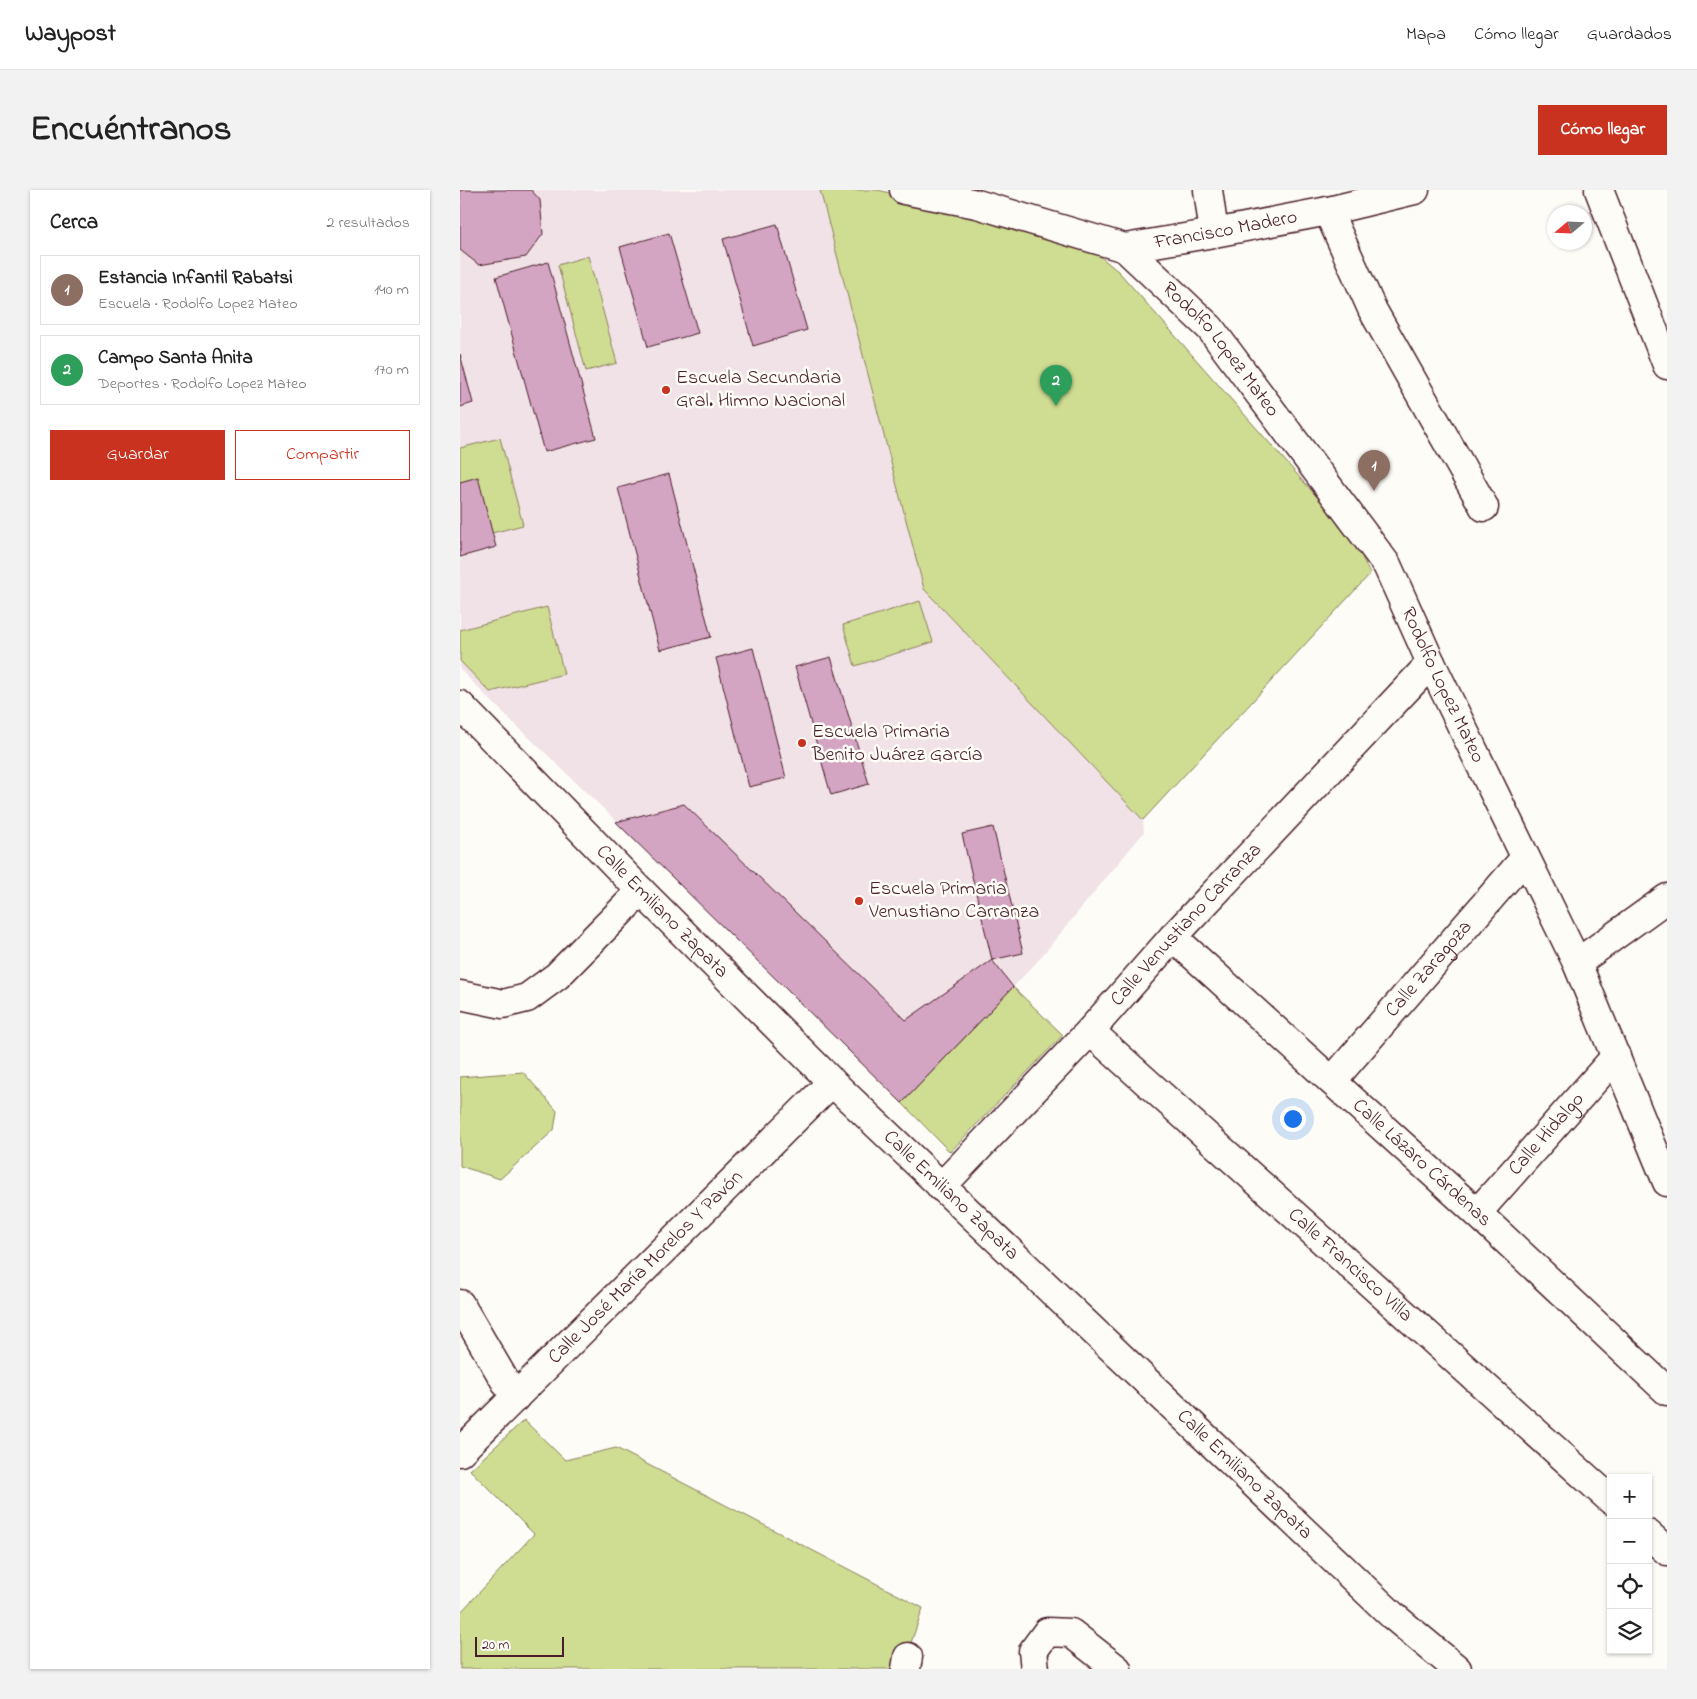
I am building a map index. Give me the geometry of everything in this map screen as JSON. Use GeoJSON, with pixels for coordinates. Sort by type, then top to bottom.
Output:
{"type":"FeatureCollection","features":[{"type":"Feature","properties":{"kind":"street"},"geometry":{"type":"LineString","coordinates":[[904,190],[977,204],[1125,248]]}},
{"type":"Feature","properties":{"kind":"street"},"geometry":{"type":"LineString","coordinates":[[1208,190],[1214,233]]}},
{"type":"Feature","properties":{"kind":"street","name":"Francisco Madero"},"geometry":{"type":"LineString","coordinates":[[1125,248],[1328,211],[1415,190]]}},
{"type":"Feature","properties":{"kind":"street"},"geometry":{"type":"LineString","coordinates":[[1599,190],[1667,365]]}},
{"type":"Feature","properties":{"kind":"street"},"geometry":{"type":"LineString","coordinates":[[1328,211],[1372,309],[1484,507]]}},
{"type":"Feature","properties":{"kind":"street","name":"Rodolfo Lopez Mateo"},"geometry":{"type":"LineString","coordinates":[[1125,248],[1210,328],[1387,565],[1430,663],[1576,963],[1667,1182]]}},
{"type":"Feature","properties":{"kind":"street","name":"Calle Venustiano Carranza"},"geometry":{"type":"LineString","coordinates":[[941,1186],[1090,1031],[1173,937],[1430,663]]}},
{"type":"Feature","properties":{"kind":"street","name":"Calle Emiliano Zapata"},"geometry":{"type":"LineString","coordinates":[[460,705],[641,891],[832,1082],[1385,1608],[1457,1669]]}},
{"type":"Feature","properties":{"kind":"street","name":"Calle Zaragoza"},"geometry":{"type":"LineString","coordinates":[[1332,1081],[1525,858]]}},
{"type":"Feature","properties":{"kind":"street"},"geometry":{"type":"LineString","coordinates":[[460,995],[503,1004],[527,998],[557,976],[641,891]]}},
{"type":"Feature","properties":{"kind":"street"},"geometry":{"type":"LineString","coordinates":[[1576,963],[1667,898]]}},
{"type":"Feature","properties":{"kind":"street","name":"Calle Lázaro Cárdenas"},"geometry":{"type":"LineString","coordinates":[[1173,937],[1477,1213],[1667,1391]]}},
{"type":"Feature","properties":{"kind":"street","name":"Calle Francisco Villa"},"geometry":{"type":"LineString","coordinates":[[1090,1031],[1607,1496]]}},
{"type":"Feature","properties":{"kind":"street","name":"Calle Hidalgo"},"geometry":{"type":"LineString","coordinates":[[1477,1213],[1616,1056]]}},
{"type":"Feature","properties":{"kind":"street","name":"Calle José María Morelos Y Pavón"},"geometry":{"type":"LineString","coordinates":[[460,1452],[832,1082]]}},
{"type":"Feature","properties":{"kind":"street"},"geometry":{"type":"LineString","coordinates":[[460,1304],[515,1398]]}},
{"type":"Feature","properties":{"kind":"street"},"geometry":{"type":"LineString","coordinates":[[1652,1538],[1667,1551]]}},
{"type":"Feature","properties":{"kind":"street"},"geometry":{"type":"LineString","coordinates":[[1035,1669],[1033,1651],[1047,1632],[1071,1633],[1118,1669]]}},
{"type":"Feature","properties":{"kind":"shaded area"},"geometry":{"type":"Polygon","coordinates":[[[460,190],[820,190],[924,589],[1143,820],[1144,832],[1035,964],[902,1103],[460,669],[460,190]]]}},
{"type":"Feature","properties":{"kind":"green space"},"geometry":{"type":"Polygon","coordinates":[[[820,190],[878,190],[1084,243],[1119,272],[1354,539],[1370,574],[1143,820],[924,589],[820,190]]]}},
{"type":"Feature","properties":{"kind":"green space"},"geometry":{"type":"Polygon","coordinates":[[[588,256],[617,363],[586,371],[558,265],[588,256]]]}},
{"type":"Feature","properties":{"kind":"green space"},"geometry":{"type":"Polygon","coordinates":[[[500,438],[523,525],[492,533],[460,482],[460,448],[500,438]]]}},
{"type":"Feature","properties":{"kind":"green space"},"geometry":{"type":"Polygon","coordinates":[[[920,601],[933,642],[855,666],[843,625],[920,601]]]}},
{"type":"Feature","properties":{"kind":"green space"},"geometry":{"type":"Polygon","coordinates":[[[547,607],[564,674],[490,692],[460,661],[460,630],[547,607]]]}},
{"type":"Feature","properties":{"kind":"green space"},"geometry":{"type":"Polygon","coordinates":[[[1013,987],[1063,1035],[950,1152],[902,1103],[1013,987]]]}},
{"type":"Feature","properties":{"kind":"green space"},"geometry":{"type":"Polygon","coordinates":[[[523,1072],[557,1111],[554,1130],[500,1179],[460,1166],[460,1077],[523,1072]]]}},
{"type":"Feature","properties":{"kind":"green space"},"geometry":{"type":"Polygon","coordinates":[[[524,1420],[565,1460],[616,1448],[923,1608],[902,1669],[460,1669],[460,1613],[534,1534],[470,1470],[524,1420]]]}},
{"type":"Feature","properties":{"kind":"building"},"geometry":{"type":"Polygon","coordinates":[[[460,190],[531,190],[540,200],[543,234],[526,257],[479,265],[460,250],[460,190]]]}},
{"type":"Feature","properties":{"kind":"building"},"geometry":{"type":"Polygon","coordinates":[[[777,224],[807,330],[753,346],[723,239],[777,224]]]}},
{"type":"Feature","properties":{"kind":"building"},"geometry":{"type":"Polygon","coordinates":[[[669,233],[698,333],[648,347],[620,247],[669,233]]]}},
{"type":"Feature","properties":{"kind":"building"},"geometry":{"type":"Polygon","coordinates":[[[548,262],[596,438],[544,452],[496,277],[548,262]]]}},
{"type":"Feature","properties":{"kind":"building"},"geometry":{"type":"Polygon","coordinates":[[[460,354],[473,403],[460,407],[460,354]]]}},
{"type":"Feature","properties":{"kind":"building"},"geometry":{"type":"Polygon","coordinates":[[[669,474],[711,637],[660,650],[618,488],[669,474]]]}},
{"type":"Feature","properties":{"kind":"building"},"geometry":{"type":"Polygon","coordinates":[[[478,477],[496,547],[460,557],[460,482],[478,477]]]}},
{"type":"Feature","properties":{"kind":"building"},"geometry":{"type":"Polygon","coordinates":[[[753,648],[786,778],[749,787],[716,658],[753,648]]]}},
{"type":"Feature","properties":{"kind":"building"},"geometry":{"type":"Polygon","coordinates":[[[831,657],[869,784],[831,795],[795,667],[831,657]]]}},
{"type":"Feature","properties":{"kind":"building"},"geometry":{"type":"Polygon","coordinates":[[[684,804],[906,1020],[992,960],[1013,987],[902,1103],[616,822],[684,804]]]}},
{"type":"Feature","properties":{"kind":"building"},"geometry":{"type":"Polygon","coordinates":[[[993,827],[1023,953],[992,960],[962,834],[993,827]]]}},
{"type":"Feature","properties":{"kind":"place","name":"Escuela Secundaria Gral. Himno Nacional"},"geometry":{"type":"Point","coordinates":[666,390]}},
{"type":"Feature","properties":{"kind":"place","name":"Campo Santa Anita"},"geometry":{"type":"Point","coordinates":[1056,406]}},
{"type":"Feature","properties":{"kind":"place","name":"Estancia Infantil Rabatsi"},"geometry":{"type":"Point","coordinates":[1374,491]}},
{"type":"Feature","properties":{"kind":"place","name":"Escuela Primaria Benito Juárez García"},"geometry":{"type":"Point","coordinates":[802,743]}},
{"type":"Feature","properties":{"kind":"place","name":"Escuela Primaria Venustiano Carranza"},"geometry":{"type":"Point","coordinates":[859,901]}}]}
